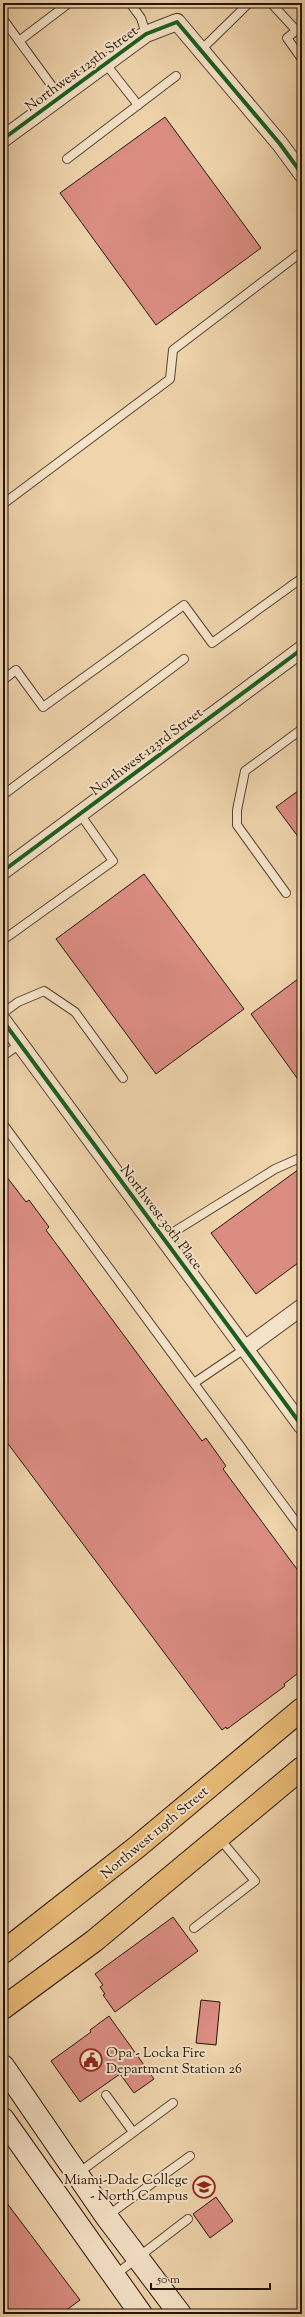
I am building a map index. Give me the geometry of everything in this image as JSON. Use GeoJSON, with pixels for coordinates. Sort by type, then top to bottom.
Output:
{"type":"FeatureCollection","features":[{"type":"Feature","properties":{"kind":"highway","name":"Northwest 119th Street"},"geometry":{"type":"LineString","coordinates":[[3,1952],[137,1847],[302,1709]]}},
{"type":"Feature","properties":{"kind":"highway"},"geometry":{"type":"LineString","coordinates":[[3,2008],[94,1941],[220,1838],[302,1768]]}},
{"type":"Feature","properties":{"kind":"main road"},"geometry":{"type":"LineString","coordinates":[[3,2066],[76,2174],[180,2314]]}},
{"type":"Feature","properties":{"kind":"main road"},"geometry":{"type":"LineString","coordinates":[[3,2119],[141,2314]]}},
{"type":"Feature","properties":{"kind":"street","name":"Northwest 125th Street"},"geometry":{"type":"LineString","coordinates":[[3,139],[146,34],[177,22],[201,50]]}},
{"type":"Feature","properties":{"kind":"street"},"geometry":{"type":"LineString","coordinates":[[201,50],[280,144],[302,174]]}},
{"type":"Feature","properties":{"kind":"street","name":"Northwest 123rd Street"},"geometry":{"type":"LineString","coordinates":[[3,871],[302,649]]}},
{"type":"Feature","properties":{"kind":"street","name":"Northwest 30th Place"},"geometry":{"type":"LineString","coordinates":[[3,1021],[246,1348],[302,1426]]}},
{"type":"Feature","properties":{"kind":"street"},"geometry":{"type":"LineString","coordinates":[[246,1348],[302,1306]]}},
{"type":"Feature","properties":{"kind":"lane"},"geometry":{"type":"LineString","coordinates":[[19,41],[69,3]]}},
{"type":"Feature","properties":{"kind":"lane"},"geometry":{"type":"LineString","coordinates":[[130,3],[141,18],[146,34]]}},
{"type":"Feature","properties":{"kind":"lane"},"geometry":{"type":"LineString","coordinates":[[201,50],[249,3]]}},
{"type":"Feature","properties":{"kind":"lane"},"geometry":{"type":"LineString","coordinates":[[271,3],[299,28],[287,38],[302,59]]}},
{"type":"Feature","properties":{"kind":"lane"},"geometry":{"type":"LineString","coordinates":[[3,18],[60,97]]}},
{"type":"Feature","properties":{"kind":"lane"},"geometry":{"type":"LineString","coordinates":[[105,63],[138,105]]}},
{"type":"Feature","properties":{"kind":"lane"},"geometry":{"type":"LineString","coordinates":[[67,159],[176,76]]}},
{"type":"Feature","properties":{"kind":"lane"},"geometry":{"type":"LineString","coordinates":[[3,504],[170,380],[173,350],[299,254],[302,259]]}},
{"type":"Feature","properties":{"kind":"lane"},"geometry":{"type":"LineString","coordinates":[[3,680],[16,670],[43,707],[184,604],[212,643],[302,578]]}},
{"type":"Feature","properties":{"kind":"lane"},"geometry":{"type":"LineString","coordinates":[[3,795],[184,659]]}},
{"type":"Feature","properties":{"kind":"lane"},"geometry":{"type":"LineString","coordinates":[[286,893],[237,825],[237,810],[244,771],[302,729]]}},
{"type":"Feature","properties":{"kind":"lane"},"geometry":{"type":"LineString","coordinates":[[3,940],[113,861],[80,814]]}},
{"type":"Feature","properties":{"kind":"lane"},"geometry":{"type":"LineString","coordinates":[[3,1013],[18,1002],[44,992],[75,1012],[123,1078]]}},
{"type":"Feature","properties":{"kind":"lane"},"geometry":{"type":"LineString","coordinates":[[3,1056],[20,1044]]}},
{"type":"Feature","properties":{"kind":"lane"},"geometry":{"type":"LineString","coordinates":[[3,1124],[301,1528]]}},
{"type":"Feature","properties":{"kind":"lane"},"geometry":{"type":"LineString","coordinates":[[164,1238],[275,1169],[302,1157]]}},
{"type":"Feature","properties":{"kind":"lane"},"geometry":{"type":"LineString","coordinates":[[194,1384],[246,1348]]}},
{"type":"Feature","properties":{"kind":"lane"},"geometry":{"type":"LineString","coordinates":[[194,1928],[255,1881],[220,1838]]}},
{"type":"Feature","properties":{"kind":"lane"},"geometry":{"type":"LineString","coordinates":[[106,2095],[133,2132]]}},
{"type":"Feature","properties":{"kind":"lane"},"geometry":{"type":"LineString","coordinates":[[76,2174],[173,2103]]}},
{"type":"Feature","properties":{"kind":"lane"},"geometry":{"type":"LineString","coordinates":[[106,2216],[190,2156]]}},
{"type":"Feature","properties":{"kind":"lane"},"geometry":{"type":"LineString","coordinates":[[114,2276],[188,2219]]}},
{"type":"Feature","properties":{"kind":"building"},"geometry":{"type":"Polygon","coordinates":[[[165,117],[261,248],[156,325],[60,193],[165,117]]]}},
{"type":"Feature","properties":{"kind":"building"},"geometry":{"type":"Polygon","coordinates":[[[302,788],[302,842],[276,807],[302,788]]]}},
{"type":"Feature","properties":{"kind":"building"},"geometry":{"type":"Polygon","coordinates":[[[144,874],[244,1009],[156,1074],[56,939],[144,874]]]}},
{"type":"Feature","properties":{"kind":"building"},"geometry":{"type":"Polygon","coordinates":[[[302,976],[302,1085],[251,1014],[302,976]]]}},
{"type":"Feature","properties":{"kind":"building"},"geometry":{"type":"Polygon","coordinates":[[[302,1167],[302,1260],[256,1294],[211,1233],[302,1167]]]}},
{"type":"Feature","properties":{"kind":"building"},"geometry":{"type":"Polygon","coordinates":[[[3,1172],[26,1202],[29,1200],[49,1227],[46,1230],[202,1441],[206,1438],[226,1466],[223,1469],[302,1576],[302,1670],[284,1684],[285,1686],[227,1729],[226,1727],[222,1730],[3,1437],[3,1172]]]}},
{"type":"Feature","properties":{"kind":"building"},"geometry":{"type":"Polygon","coordinates":[[[173,1917],[198,1951],[115,2012],[103,1995],[105,1994],[100,1987],[103,1985],[95,1974],[173,1917]]]}},
{"type":"Feature","properties":{"kind":"building"},"geometry":{"type":"Polygon","coordinates":[[[201,2000],[220,2002],[216,2045],[196,2043],[201,2000]]]}},
{"type":"Feature","properties":{"kind":"building"},"geometry":{"type":"Polygon","coordinates":[[[109,2016],[154,2079],[134,2093],[120,2074],[80,2102],[51,2061],[91,2032],[90,2030],[109,2016]]]}},
{"type":"Feature","properties":{"kind":"building"},"geometry":{"type":"Polygon","coordinates":[[[216,2197],[233,2221],[210,2238],[193,2214],[216,2197]]]}},
{"type":"Feature","properties":{"kind":"building"},"geometry":{"type":"Polygon","coordinates":[[[3,2198],[80,2300],[61,2314],[3,2314],[3,2198]]]}},
{"type":"Feature","properties":{"kind":"cycle path"},"geometry":{"type":"LineString","coordinates":[[3,139],[146,34],[177,22],[280,144],[302,174]]}},
{"type":"Feature","properties":{"kind":"cycle path"},"geometry":{"type":"LineString","coordinates":[[3,871],[302,649]]}},
{"type":"Feature","properties":{"kind":"cycle path"},"geometry":{"type":"LineString","coordinates":[[3,1021],[302,1426]]}},
{"type":"Feature","properties":{"kind":"place","name":"Opa - Locka Fire Department Station 26"},"geometry":{"type":"Point","coordinates":[91,2060]}},
{"type":"Feature","properties":{"kind":"place","name":"Miami-Dade College - North Campus"},"geometry":{"type":"Point","coordinates":[204,2187]}}]}
